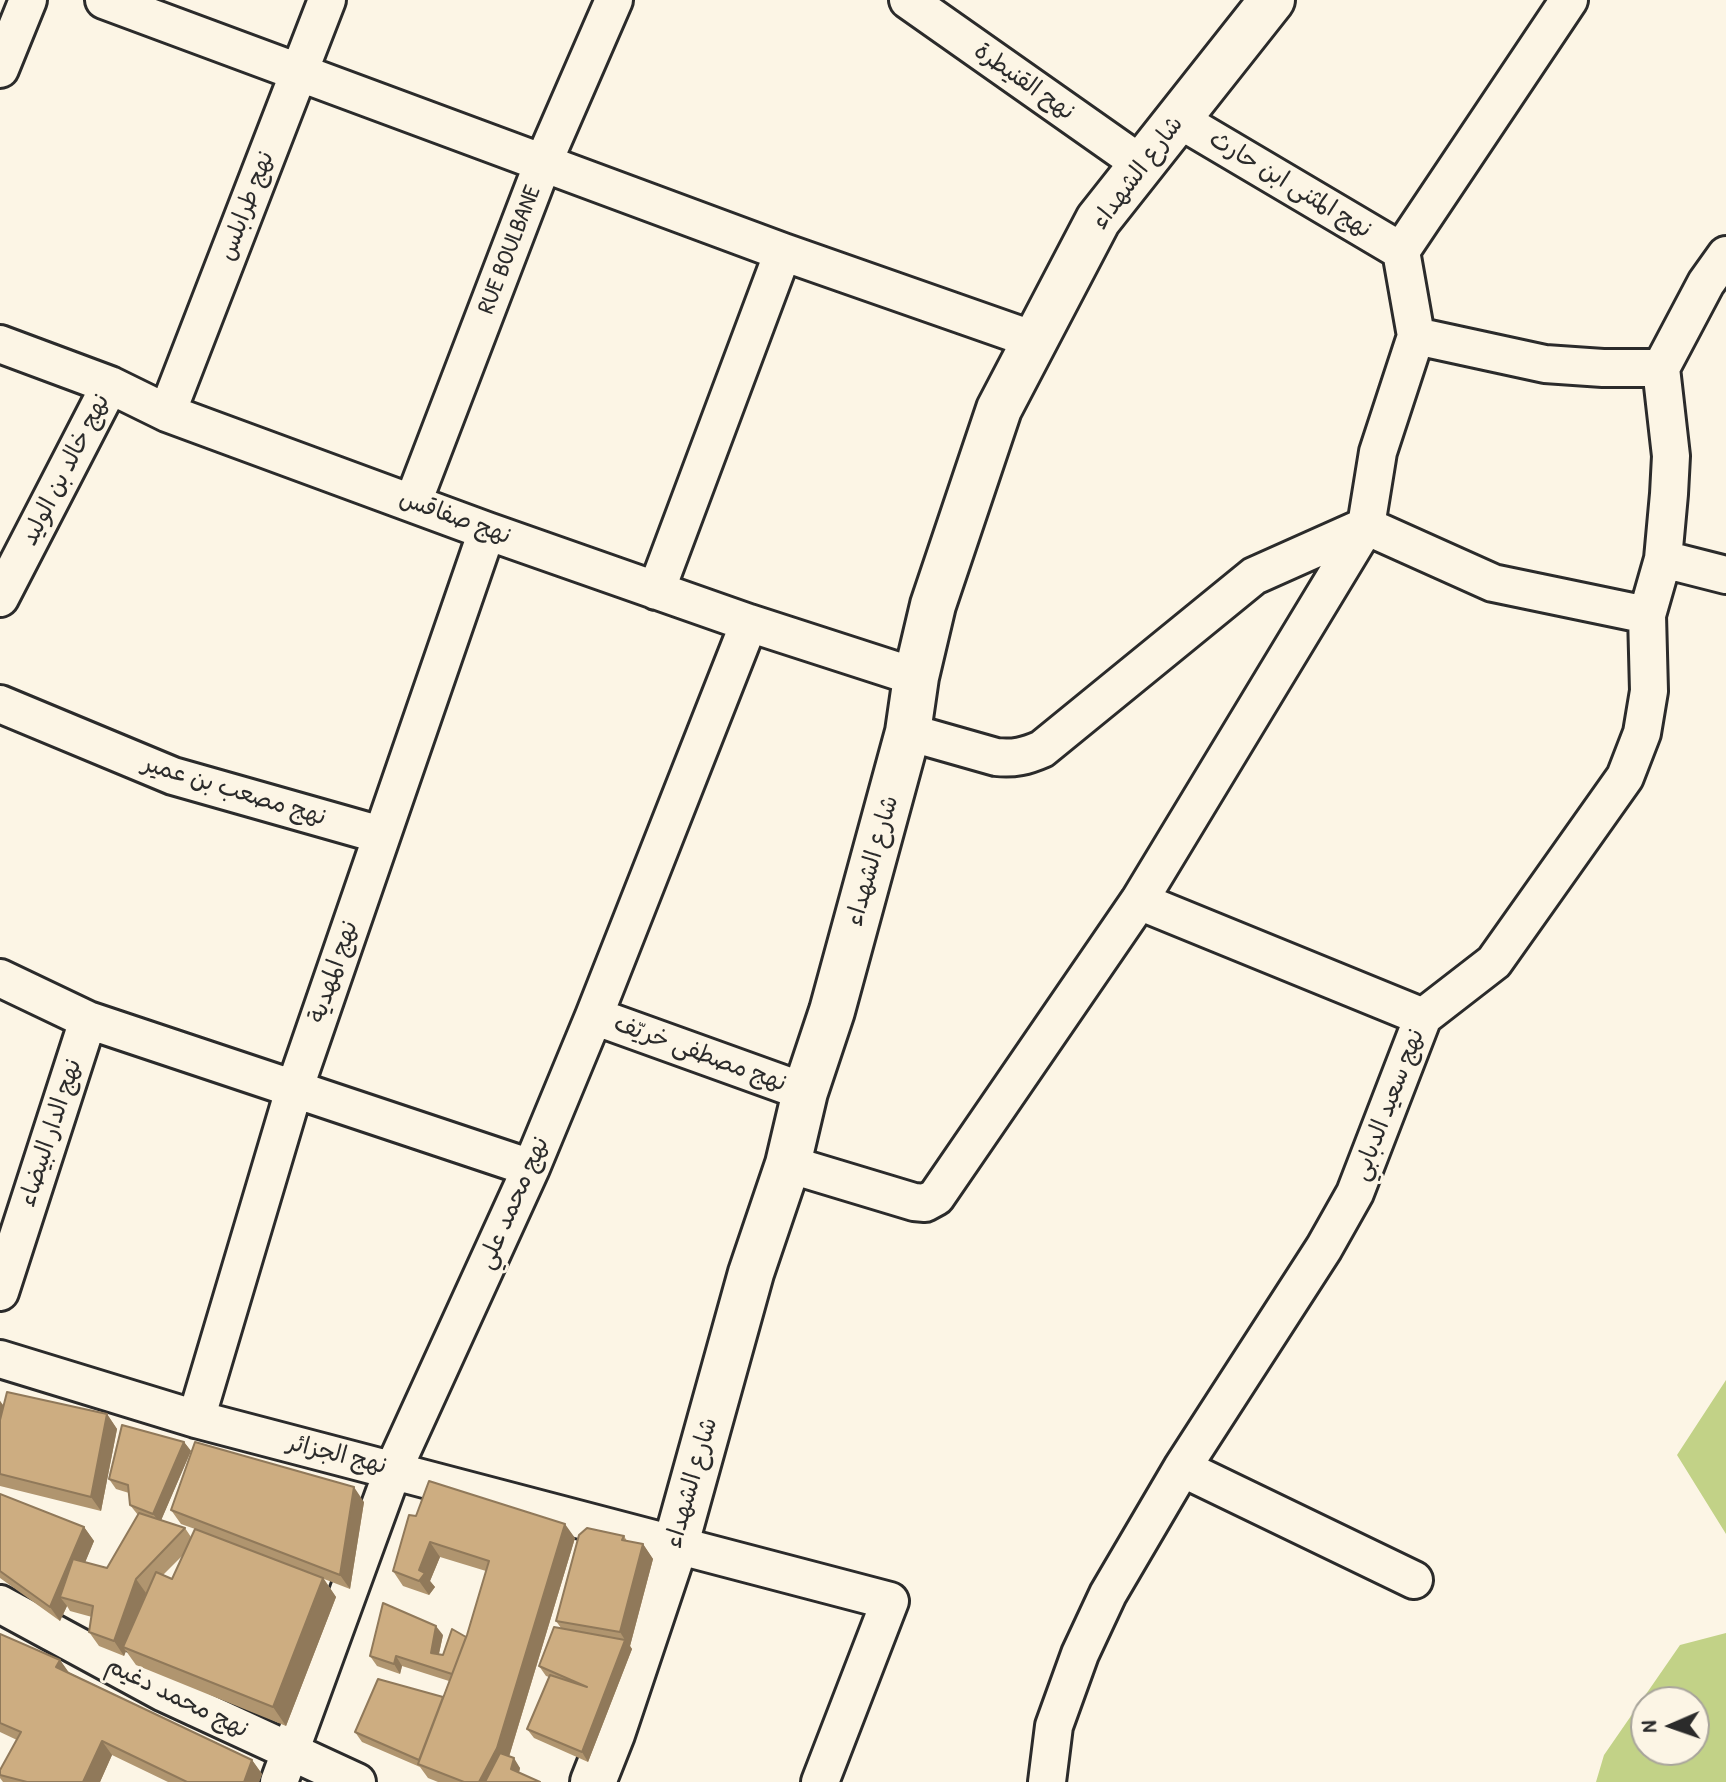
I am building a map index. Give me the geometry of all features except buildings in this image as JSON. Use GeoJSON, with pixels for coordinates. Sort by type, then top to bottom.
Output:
{"type":"FeatureCollection","features":[{"type":"Feature","properties":{"kind":"main road","name":"شارع الشهداء"},"geometry":{"type":"LineString","coordinates":[[593,1782],[617,1721],[676,1543],[751,1273],[788,1164],[805,1092],[832,1011],[908,732],[916,677],[933,605],[999,409],[1098,220],[1272,0]]}},
{"type":"Feature","properties":{"kind":"street"},"geometry":{"type":"LineString","coordinates":[[0,69],[28,0]]}},
{"type":"Feature","properties":{"kind":"street"},"geometry":{"type":"LineString","coordinates":[[104,0],[783,252],[1037,341]]}},
{"type":"Feature","properties":{"kind":"street","name":"نهج طرابلس"},"geometry":{"type":"LineString","coordinates":[[167,413],[327,0]]}},
{"type":"Feature","properties":{"kind":"street","name":"RUE BOULBANE"},"geometry":{"type":"LineString","coordinates":[[413,502],[543,163],[614,0]]}},
{"type":"Feature","properties":{"kind":"street","name":"نهح القنيطرة"},"geometry":{"type":"LineString","coordinates":[[908,0],[1141,164]]}},
{"type":"Feature","properties":{"kind":"street"},"geometry":{"type":"LineString","coordinates":[[788,1164],[914,1202],[925,1203],[936,1197],[1139,901],[1366,526],[1378,452],[1416,336],[1401,251],[1569,0]]}},
{"type":"Feature","properties":{"kind":"street","name":"نهج المثنى ابن حارث"},"geometry":{"type":"LineString","coordinates":[[1178,119],[1401,251]]}},
{"type":"Feature","properties":{"kind":"street"},"geometry":{"type":"LineString","coordinates":[[656,591],[783,252]]}},
{"type":"Feature","properties":{"kind":"street"},"geometry":{"type":"LineString","coordinates":[[1416,336],[1545,364],[1661,368],[1706,283],[1726,255]]}},
{"type":"Feature","properties":{"kind":"street","name":"نهج صفاقس"},"geometry":{"type":"LineString","coordinates":[[0,344],[110,385],[167,413],[487,531],[749,623],[916,677]]}},
{"type":"Feature","properties":{"kind":"street","name":"نهج سعيد الدبابي"},"geometry":{"type":"LineString","coordinates":[[1047,1782],[1054,1726],[1080,1654],[1108,1594],[1182,1468],[1324,1248],[1355,1193],[1423,1017],[1494,962],[1625,777],[1642,733],[1649,691],[1647,615],[1663,559],[1671,456],[1661,368]]}},
{"type":"Feature","properties":{"kind":"street","name":"نهج خالد بن الوليد"},"geometry":{"type":"LineString","coordinates":[[0,598],[110,385]]}},
{"type":"Feature","properties":{"kind":"street"},"geometry":{"type":"LineString","coordinates":[[908,732],[1011,759],[1042,749],[1254,576],[1366,526],[1493,583],[1647,615]]}},
{"type":"Feature","properties":{"kind":"street","name":"نهج المهدية"},"geometry":{"type":"LineString","coordinates":[[196,1419],[294,1090],[487,531]]}},
{"type":"Feature","properties":{"kind":"street"},"geometry":{"type":"LineString","coordinates":[[1663,559],[1726,575]]}},
{"type":"Feature","properties":{"kind":"street","name":"نهج محمد علي"},"geometry":{"type":"LineString","coordinates":[[285,1768],[393,1470],[531,1168],[749,623]]}},
{"type":"Feature","properties":{"kind":"street","name":"نهج مصعب بن عمير"},"geometry":{"type":"LineString","coordinates":[[0,704],[173,776],[381,835]]}},
{"type":"Feature","properties":{"kind":"street"},"geometry":{"type":"LineString","coordinates":[[1139,901],[1423,1017]]}},
{"type":"Feature","properties":{"kind":"street"},"geometry":{"type":"LineString","coordinates":[[0,978],[88,1020],[531,1168]]}},
{"type":"Feature","properties":{"kind":"street","name":"نهج مصطفى خريّف"},"geometry":{"type":"LineString","coordinates":[[594,1016],[805,1092]]}},
{"type":"Feature","properties":{"kind":"street","name":"نهج الدار البيضاء"},"geometry":{"type":"LineString","coordinates":[[0,1292],[88,1020]]}},
{"type":"Feature","properties":{"kind":"street","name":"نهج الجزائر"},"geometry":{"type":"LineString","coordinates":[[0,1359],[196,1419],[890,1601],[820,1782]]}},
{"type":"Feature","properties":{"kind":"street"},"geometry":{"type":"LineString","coordinates":[[1182,1468],[1414,1580]]}},
{"type":"Feature","properties":{"kind":"street","name":"نهج محمد دغيم"},"geometry":{"type":"LineString","coordinates":[[0,1604],[164,1693],[285,1768],[357,1782]]}},
{"type":"Feature","properties":{"kind":"green space"},"geometry":{"type":"Polygon","coordinates":[[[1726,1380],[1726,1534],[1677,1455],[1726,1380]]]}},
{"type":"Feature","properties":{"kind":"green space"},"geometry":{"type":"Polygon","coordinates":[[[1726,1633],[1726,1782],[1596,1782],[1604,1755],[1630,1717],[1630,1766],[1710,1766],[1710,1686],[1652,1686],[1680,1645],[1726,1633]]]}}]}
